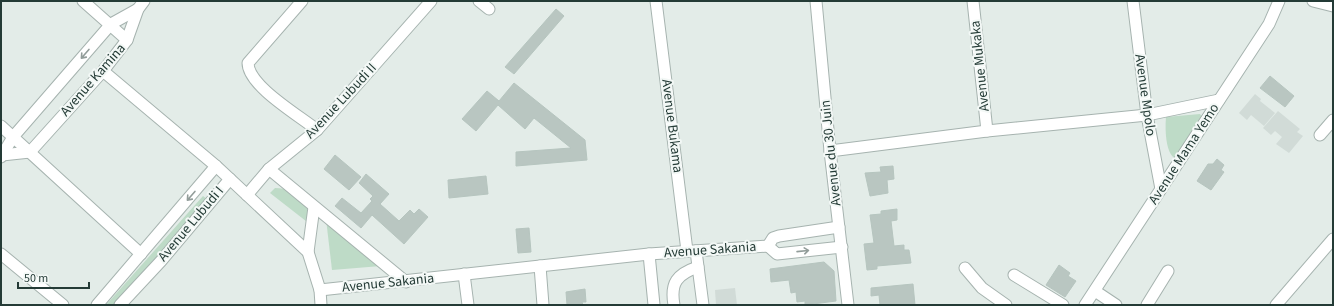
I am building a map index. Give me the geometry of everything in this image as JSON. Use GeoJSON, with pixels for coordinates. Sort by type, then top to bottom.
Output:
{"type":"FeatureCollection","features":[{"type":"Feature","properties":{"kind":"street"},"geometry":{"type":"LineString","coordinates":[[83,1],[128,40]]}},
{"type":"Feature","properties":{"kind":"street"},"geometry":{"type":"LineString","coordinates":[[302,1],[248,63],[248,70],[260,86],[317,130]]}},
{"type":"Feature","properties":{"kind":"street","name":"Avenue Lubudi II"},"geometry":{"type":"LineString","coordinates":[[246,195],[269,169],[317,130],[431,1]]}},
{"type":"Feature","properties":{"kind":"street"},"geometry":{"type":"LineString","coordinates":[[479,1],[489,9]]}},
{"type":"Feature","properties":{"kind":"street","name":"Avenue Bukama"},"geometry":{"type":"LineString","coordinates":[[656,1],[691,251],[698,267],[703,305]]}},
{"type":"Feature","properties":{"kind":"street","name":"Avenue du 30 Juin"},"geometry":{"type":"LineString","coordinates":[[816,1],[830,151],[848,305]]}},
{"type":"Feature","properties":{"kind":"street","name":"Avenue Mukaka"},"geometry":{"type":"LineString","coordinates":[[973,1],[987,131]]}},
{"type":"Feature","properties":{"kind":"street","name":"Avenue Mpolo"},"geometry":{"type":"LineString","coordinates":[[1133,1],[1147,115],[1161,189]]}},
{"type":"Feature","properties":{"kind":"street","name":"Avenue Mama Yemo"},"geometry":{"type":"LineString","coordinates":[[1085,305],[1269,24],[1279,1]]}},
{"type":"Feature","properties":{"kind":"street"},"geometry":{"type":"LineString","coordinates":[[1313,1],[1333,6]]}},
{"type":"Feature","properties":{"kind":"street"},"geometry":{"type":"LineString","coordinates":[[1,156],[13,137],[111,24],[141,5]]}},
{"type":"Feature","properties":{"kind":"street","name":"Avenue Kamina"},"geometry":{"type":"LineString","coordinates":[[30,152],[103,71],[128,40],[141,5]]}},
{"type":"Feature","properties":{"kind":"street"},"geometry":{"type":"LineString","coordinates":[[103,71],[216,166],[308,252]]}},
{"type":"Feature","properties":{"kind":"street"},"geometry":{"type":"LineString","coordinates":[[830,151],[987,131],[1147,115],[1219,100]]}},
{"type":"Feature","properties":{"kind":"street"},"geometry":{"type":"LineString","coordinates":[[1320,135],[1333,120]]}},
{"type":"Feature","properties":{"kind":"street"},"geometry":{"type":"LineString","coordinates":[[1,126],[141,254]]}},
{"type":"Feature","properties":{"kind":"street"},"geometry":{"type":"LineString","coordinates":[[1,156],[30,152]]}},
{"type":"Feature","properties":{"kind":"street"},"geometry":{"type":"LineString","coordinates":[[97,305],[216,166]]}},
{"type":"Feature","properties":{"kind":"street"},"geometry":{"type":"LineString","coordinates":[[269,169],[406,282]]}},
{"type":"Feature","properties":{"kind":"street","name":"Avenue Lubudi I"},"geometry":{"type":"LineString","coordinates":[[120,305],[161,261],[230,179]]}},
{"type":"Feature","properties":{"kind":"street"},"geometry":{"type":"LineString","coordinates":[[314,207],[308,252],[320,290],[321,305]]}},
{"type":"Feature","properties":{"kind":"street"},"geometry":{"type":"LineString","coordinates":[[839,227],[779,236],[773,238],[768,246],[777,254],[842,247]]}},
{"type":"Feature","properties":{"kind":"street"},"geometry":{"type":"LineString","coordinates":[[1276,305],[1333,239]]}},
{"type":"Feature","properties":{"kind":"street","name":"Avenue Sakania"},"geometry":{"type":"LineString","coordinates":[[320,290],[406,282],[464,274],[648,254],[768,246]]}},
{"type":"Feature","properties":{"kind":"street"},"geometry":{"type":"LineString","coordinates":[[1,254],[63,305]]}},
{"type":"Feature","properties":{"kind":"street"},"geometry":{"type":"LineString","coordinates":[[648,254],[654,305]]}},
{"type":"Feature","properties":{"kind":"street"},"geometry":{"type":"LineString","coordinates":[[540,266],[543,305]]}},
{"type":"Feature","properties":{"kind":"street"},"geometry":{"type":"LineString","coordinates":[[674,305],[672,292],[673,285],[684,273],[698,267]]}},
{"type":"Feature","properties":{"kind":"street"},"geometry":{"type":"LineString","coordinates":[[965,268],[982,288],[1006,305]]}},
{"type":"Feature","properties":{"kind":"street"},"geometry":{"type":"LineString","coordinates":[[1147,305],[1168,270]]}},
{"type":"Feature","properties":{"kind":"street"},"geometry":{"type":"LineString","coordinates":[[464,274],[468,305]]}},
{"type":"Feature","properties":{"kind":"street"},"geometry":{"type":"LineString","coordinates":[[1014,275],[1063,305]]}},
{"type":"Feature","properties":{"kind":"street"},"geometry":{"type":"LineString","coordinates":[[1095,291],[1116,305]]}},
{"type":"Feature","properties":{"kind":"shaded area"},"geometry":{"type":"Polygon","coordinates":[[[1255,94],[1261,99],[1260,101],[1275,113],[1264,126],[1251,115],[1247,120],[1239,113],[1255,94]]]}},
{"type":"Feature","properties":{"kind":"shaded area"},"geometry":{"type":"Polygon","coordinates":[[[1278,111],[1300,129],[1297,132],[1303,136],[1289,153],[1276,144],[1282,137],[1275,131],[1271,135],[1263,128],[1278,111]]]}},
{"type":"Feature","properties":{"kind":"shaded area"},"geometry":{"type":"Polygon","coordinates":[[[735,288],[737,305],[716,305],[715,290],[735,288]]]}},
{"type":"Feature","properties":{"kind":"green space"},"geometry":{"type":"Polygon","coordinates":[[[1200,114],[1203,118],[1176,159],[1172,156],[1168,146],[1166,117],[1200,114]]]}},
{"type":"Feature","properties":{"kind":"green space"},"geometry":{"type":"Polygon","coordinates":[[[275,188],[291,191],[301,198],[308,210],[311,225],[270,193],[275,188]]]}},
{"type":"Feature","properties":{"kind":"green space"},"geometry":{"type":"Polygon","coordinates":[[[203,196],[208,200],[116,305],[106,305],[203,196]]]}},
{"type":"Feature","properties":{"kind":"green space"},"geometry":{"type":"Polygon","coordinates":[[[326,219],[381,266],[332,270],[326,219]]]}},
{"type":"Feature","properties":{"kind":"building"},"geometry":{"type":"Polygon","coordinates":[[[556,9],[564,16],[514,74],[505,67],[556,9]]]}},
{"type":"Feature","properties":{"kind":"building"},"geometry":{"type":"Polygon","coordinates":[[[1270,76],[1294,96],[1285,107],[1260,88],[1270,76]]]}},
{"type":"Feature","properties":{"kind":"building"},"geometry":{"type":"Polygon","coordinates":[[[514,83],[585,140],[587,160],[516,166],[516,152],[571,148],[534,118],[525,129],[498,105],[476,131],[462,119],[487,91],[499,101],[514,83]]]}},
{"type":"Feature","properties":{"kind":"building"},"geometry":{"type":"Polygon","coordinates":[[[335,155],[361,177],[349,190],[324,169],[335,155]]]}},
{"type":"Feature","properties":{"kind":"building"},"geometry":{"type":"Polygon","coordinates":[[[1217,159],[1224,165],[1221,170],[1224,172],[1211,190],[1197,181],[1208,164],[1213,164],[1217,159]]]}},
{"type":"Feature","properties":{"kind":"building"},"geometry":{"type":"Polygon","coordinates":[[[893,166],[894,179],[887,180],[888,193],[870,196],[865,173],[881,172],[880,167],[893,166]]]}},
{"type":"Feature","properties":{"kind":"building"},"geometry":{"type":"Polygon","coordinates":[[[366,174],[389,194],[380,204],[399,221],[410,210],[414,214],[419,209],[428,217],[404,244],[372,215],[361,228],[335,206],[342,198],[361,213],[372,201],[370,199],[373,196],[359,183],[366,174]]]}},
{"type":"Feature","properties":{"kind":"building"},"geometry":{"type":"Polygon","coordinates":[[[486,176],[488,194],[449,198],[448,180],[486,176]]]}},
{"type":"Feature","properties":{"kind":"building"},"geometry":{"type":"Polygon","coordinates":[[[897,209],[897,220],[891,221],[894,246],[904,245],[904,250],[909,250],[911,263],[877,266],[877,269],[867,270],[864,244],[874,243],[870,215],[881,214],[881,211],[897,209]]]}},
{"type":"Feature","properties":{"kind":"building"},"geometry":{"type":"Polygon","coordinates":[[[529,228],[531,252],[518,253],[516,229],[529,228]]]}},
{"type":"Feature","properties":{"kind":"building"},"geometry":{"type":"Polygon","coordinates":[[[824,262],[834,271],[836,301],[805,305],[805,301],[797,302],[796,292],[791,293],[789,280],[771,282],[770,269],[824,262]]]}},
{"type":"Feature","properties":{"kind":"building"},"geometry":{"type":"Polygon","coordinates":[[[1059,265],[1070,273],[1068,276],[1076,281],[1065,297],[1046,285],[1059,265]]]}},
{"type":"Feature","properties":{"kind":"building"},"geometry":{"type":"Polygon","coordinates":[[[913,284],[915,305],[880,305],[879,295],[871,296],[871,288],[913,284]]]}},
{"type":"Feature","properties":{"kind":"building"},"geometry":{"type":"Polygon","coordinates":[[[585,289],[586,302],[582,302],[583,305],[567,305],[566,292],[585,289]]]}}]}
